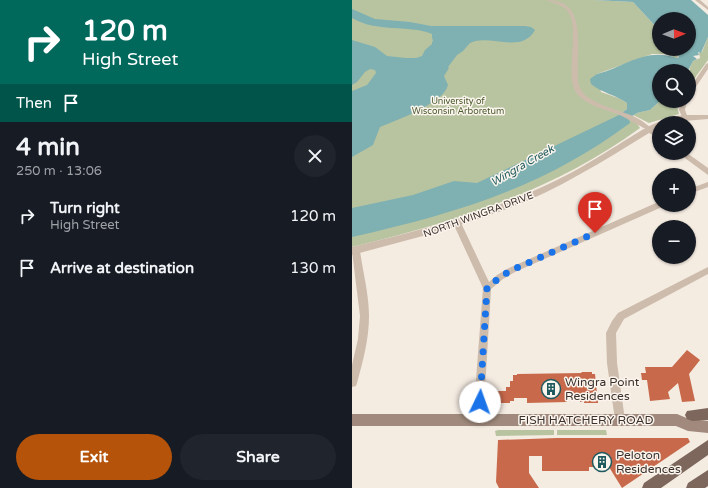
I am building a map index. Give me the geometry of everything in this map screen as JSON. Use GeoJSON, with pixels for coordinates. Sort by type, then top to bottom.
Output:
{"type":"FeatureCollection","features":[{"type":"Feature","properties":{"kind":"main road"},"geometry":{"type":"LineString","coordinates":[[692,415],[708,414]]}},
{"type":"Feature","properties":{"kind":"main road","name":"FISH HATCHERY ROAD"},"geometry":{"type":"LineString","coordinates":[[676,420],[687,415],[708,417]]}},
{"type":"Feature","properties":{"kind":"main road","name":"FISH HATCHERY ROAD"},"geometry":{"type":"LineString","coordinates":[[352,420],[676,420],[688,425],[708,427]]}},
{"type":"Feature","properties":{"kind":"main road"},"geometry":{"type":"LineString","coordinates":[[649,488],[708,447]]}},
{"type":"Feature","properties":{"kind":"main road"},"geometry":{"type":"LineString","coordinates":[[692,488],[708,477]]}},
{"type":"Feature","properties":{"kind":"street"},"geometry":{"type":"LineString","coordinates":[[549,0],[559,3],[571,12],[574,36],[576,88],[583,96],[592,102],[633,117],[652,131]]}},
{"type":"Feature","properties":{"kind":"street"},"geometry":{"type":"LineString","coordinates":[[697,0],[708,9]]}},
{"type":"Feature","properties":{"kind":"street"},"geometry":{"type":"LineString","coordinates":[[696,83],[708,65]]}},
{"type":"Feature","properties":{"kind":"street","name":"NORTH WINGRA DRIVE"},"geometry":{"type":"LineString","coordinates":[[696,118],[707,118]]}},
{"type":"Feature","properties":{"kind":"street","name":"NORTH WINGRA DRIVE"},"geometry":{"type":"LineString","coordinates":[[354,251],[403,239],[504,207],[542,190],[591,165],[647,127],[652,125]]}},
{"type":"Feature","properties":{"kind":"street"},"geometry":{"type":"LineString","coordinates":[[692,160],[708,172]]}},
{"type":"Feature","properties":{"kind":"street"},"geometry":{"type":"LineString","coordinates":[[696,189],[708,184]]}},
{"type":"Feature","properties":{"kind":"street"},"geometry":{"type":"LineString","coordinates":[[487,288],[500,277],[512,270],[652,208]]}},
{"type":"Feature","properties":{"kind":"street"},"geometry":{"type":"LineString","coordinates":[[456,223],[468,245],[487,288],[480,406],[482,420]]}},
{"type":"Feature","properties":{"kind":"street"},"geometry":{"type":"LineString","coordinates":[[352,383],[362,340],[364,324],[363,292],[354,251]]}},
{"type":"Feature","properties":{"kind":"street"},"geometry":{"type":"LineString","coordinates":[[620,420],[612,363],[611,333],[615,324],[622,316],[708,270]]}},
{"type":"Feature","properties":{"kind":"green space","name":"University of Wisconsin Arboretum"},"geometry":{"type":"Polygon","coordinates":[[[352,0],[593,0],[633,2],[652,22],[652,54],[597,74],[601,92],[621,99],[627,103],[627,109],[619,115],[636,122],[640,128],[573,170],[502,202],[428,227],[352,247],[352,0]]]}},
{"type":"Feature","properties":{"kind":"green space"},"geometry":{"type":"Polygon","coordinates":[[[708,37],[708,60],[696,76],[696,64],[691,64],[693,61],[700,58],[699,53],[702,52],[708,37]]]}},
{"type":"Feature","properties":{"kind":"green space"},"geometry":{"type":"Polygon","coordinates":[[[652,108],[678,108],[679,114],[672,116],[652,116],[652,122],[649,123],[633,115],[652,108]]]}},
{"type":"Feature","properties":{"kind":"green space"},"geometry":{"type":"Polygon","coordinates":[[[554,430],[554,435],[496,436],[495,431],[554,430]]]}},
{"type":"Feature","properties":{"kind":"green space"},"geometry":{"type":"Polygon","coordinates":[[[557,430],[606,430],[607,435],[557,435],[557,430]]]}},
{"type":"Feature","properties":{"kind":"water","name":"Wingra Creek"},"geometry":{"type":"Polygon","coordinates":[[[593,0],[691,0],[708,15],[708,37],[701,53],[698,52],[699,55],[696,56],[696,12],[652,12],[652,22],[633,2],[593,0]]]}},
{"type":"Feature","properties":{"kind":"water"},"geometry":{"type":"Polygon","coordinates":[[[352,9],[375,19],[410,22],[431,26],[525,26],[531,27],[535,30],[529,37],[522,41],[505,42],[487,40],[470,43],[457,55],[448,67],[449,68],[444,76],[448,85],[445,92],[419,110],[380,127],[373,145],[352,157],[352,91],[367,85],[376,73],[375,70],[370,69],[352,85],[352,40],[375,47],[387,56],[406,58],[416,58],[422,56],[433,41],[432,34],[422,31],[382,27],[362,23],[352,18],[352,9]]]}},
{"type":"Feature","properties":{"kind":"water","name":"Wingra Creek"},"geometry":{"type":"Polygon","coordinates":[[[646,56],[679,57],[678,56],[693,56],[697,59],[693,61],[692,64],[652,64],[652,108],[650,110],[637,113],[629,118],[630,123],[597,146],[564,165],[531,181],[463,208],[352,237],[352,208],[413,195],[454,181],[477,183],[619,115],[627,109],[627,103],[591,84],[590,79],[597,74],[646,56]]]}},
{"type":"Feature","properties":{"kind":"building"},"geometry":{"type":"Polygon","coordinates":[[[687,350],[700,360],[689,374],[695,401],[682,402],[678,383],[668,392],[670,399],[650,401],[647,380],[642,380],[641,373],[646,373],[645,367],[672,367],[687,350]]]}},
{"type":"Feature","properties":{"kind":"building","name":"Wingra Point Residences"},"geometry":{"type":"Polygon","coordinates":[[[581,372],[592,372],[592,374],[595,374],[598,403],[584,403],[584,401],[580,402],[580,398],[567,398],[567,402],[527,403],[527,398],[514,398],[514,401],[510,401],[510,403],[499,403],[499,400],[496,400],[496,391],[506,391],[506,387],[510,387],[510,381],[513,381],[513,375],[582,373],[581,372]]]}},
{"type":"Feature","properties":{"kind":"building","name":"Peloton Residences"},"geometry":{"type":"Polygon","coordinates":[[[557,438],[688,438],[690,442],[622,488],[609,467],[589,467],[589,471],[542,471],[542,456],[529,456],[529,473],[539,488],[499,488],[496,482],[498,440],[557,438]]]}},
{"type":"Feature","properties":{"kind":"place","name":"Wingra Point Residences"},"geometry":{"type":"Point","coordinates":[551,389]}},
{"type":"Feature","properties":{"kind":"place","name":"Peloton Residences"},"geometry":{"type":"Point","coordinates":[602,462]}},
{"type":"Feature","properties":{"kind":"route"},"geometry":{"type":"LineString","coordinates":[[480,402],[487,288],[500,277],[512,270],[595,233]]}}]}
